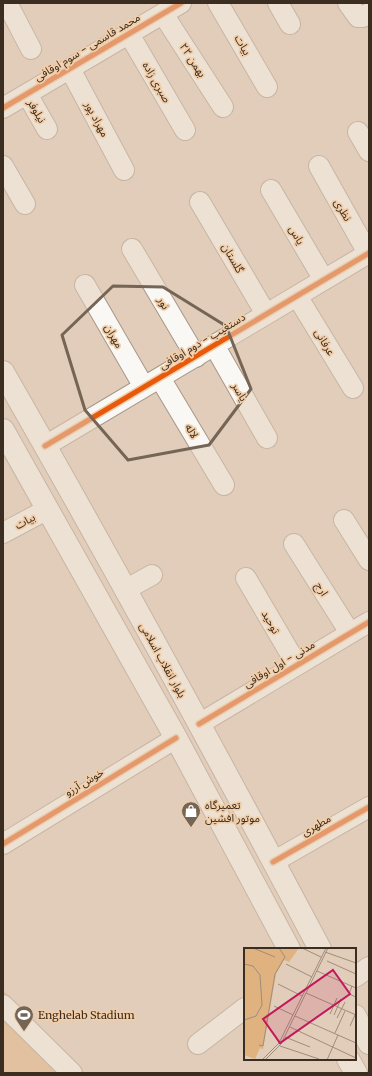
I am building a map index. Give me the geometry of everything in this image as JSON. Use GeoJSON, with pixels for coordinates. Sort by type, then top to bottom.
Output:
{"type":"FeatureCollection","features":[{"type":"Feature","properties":{"kind":"main road","name":"بلوار انقلاب اسلامی"},"geometry":{"type":"LineString","coordinates":[[3,372],[46,446],[199,724],[319,948]]}},
{"type":"Feature","properties":{"kind":"main road"},"geometry":{"type":"LineString","coordinates":[[3,430],[176,738],[288,948]]}},
{"type":"Feature","properties":{"kind":"main road"},"geometry":{"type":"LineString","coordinates":[[356,1018],[369,1042]]}},
{"type":"Feature","properties":{"kind":"main road"},"geometry":{"type":"LineString","coordinates":[[349,1060],[356,1073]]}},
{"type":"Feature","properties":{"kind":"street"},"geometry":{"type":"LineString","coordinates":[[7,3],[31,48]]}},
{"type":"Feature","properties":{"kind":"street","name":"محمد قاسمی - سوم اوقافی"},"geometry":{"type":"LineString","coordinates":[[3,108],[181,3]]}},
{"type":"Feature","properties":{"kind":"street","name":"بیات"},"geometry":{"type":"LineString","coordinates":[[218,3],[267,87]]}},
{"type":"Feature","properties":{"kind":"street"},"geometry":{"type":"LineString","coordinates":[[278,3],[290,24]]}},
{"type":"Feature","properties":{"kind":"street","name":"۲۲ بهمن"},"geometry":{"type":"LineString","coordinates":[[163,14],[223,107]]}},
{"type":"Feature","properties":{"kind":"street","name":"صبری زاده"},"geometry":{"type":"LineString","coordinates":[[129,34],[185,130]]}},
{"type":"Feature","properties":{"kind":"street","name":"مهراد پور"},"geometry":{"type":"LineString","coordinates":[[70,69],[124,170]]}},
{"type":"Feature","properties":{"kind":"street","name":"نیلوفر"},"geometry":{"type":"LineString","coordinates":[[27,94],[47,129]]}},
{"type":"Feature","properties":{"kind":"street"},"geometry":{"type":"LineString","coordinates":[[358,132],[369,151]]}},
{"type":"Feature","properties":{"kind":"street"},"geometry":{"type":"LineString","coordinates":[[3,166],[25,204]]}},
{"type":"Feature","properties":{"kind":"street","name":"نظری"},"geometry":{"type":"LineString","coordinates":[[319,166],[369,254]]}},
{"type":"Feature","properties":{"kind":"street","name":"یاس"},"geometry":{"type":"LineString","coordinates":[[271,190],[324,280]]}},
{"type":"Feature","properties":{"kind":"street","name":"گلستان"},"geometry":{"type":"LineString","coordinates":[[200,202],[266,314]]}},
{"type":"Feature","properties":{"kind":"street","name":"نور"},"geometry":{"type":"LineString","coordinates":[[132,249],[196,357]]}},
{"type":"Feature","properties":{"kind":"street","name":"دستغیب - دوم اوقافی"},"geometry":{"type":"LineString","coordinates":[[46,446],[369,254]]}},
{"type":"Feature","properties":{"kind":"street","name":"مهران"},"geometry":{"type":"LineString","coordinates":[[85,285],[152,383]]}},
{"type":"Feature","properties":{"kind":"street","name":"عرفانی"},"geometry":{"type":"LineString","coordinates":[[297,296],[353,388]]}},
{"type":"Feature","properties":{"kind":"street","name":"یاسر"},"geometry":{"type":"LineString","coordinates":[[214,346],[267,438]]}},
{"type":"Feature","properties":{"kind":"street","name":"لاله"},"geometry":{"type":"LineString","coordinates":[[152,383],[224,485]]}},
{"type":"Feature","properties":{"kind":"street","name":"بیات"},"geometry":{"type":"LineString","coordinates":[[3,533],[48,509]]}},
{"type":"Feature","properties":{"kind":"street"},"geometry":{"type":"LineString","coordinates":[[344,520],[369,560]]}},
{"type":"Feature","properties":{"kind":"street","name":"ارج"},"geometry":{"type":"LineString","coordinates":[[294,544],[350,633]]}},
{"type":"Feature","properties":{"kind":"street"},"geometry":{"type":"LineString","coordinates":[[125,590],[152,575]]}},
{"type":"Feature","properties":{"kind":"street","name":"توحید"},"geometry":{"type":"LineString","coordinates":[[246,578],[297,665]]}},
{"type":"Feature","properties":{"kind":"street","name":"مدنی - اول اوقافی"},"geometry":{"type":"LineString","coordinates":[[199,724],[369,622]]}},
{"type":"Feature","properties":{"kind":"street","name":"خوش آرزو"},"geometry":{"type":"LineString","coordinates":[[3,844],[176,738]]}},
{"type":"Feature","properties":{"kind":"street","name":"مطهری"},"geometry":{"type":"LineString","coordinates":[[273,862],[369,807]]}},
{"type":"Feature","properties":{"kind":"street"},"geometry":{"type":"LineString","coordinates":[[356,976],[369,967]]}},
{"type":"Feature","properties":{"kind":"street"},"geometry":{"type":"LineString","coordinates":[[3,1005],[72,1073]]}},
{"type":"Feature","properties":{"kind":"street"},"geometry":{"type":"LineString","coordinates":[[198,1044],[244,1009]]}},
{"type":"Feature","properties":{"kind":"highlighted area"},"geometry":{"type":"Polygon","coordinates":[[[113,286],[163,287],[226,326],[251,389],[209,445],[128,460],[85,410],[62,335],[113,286]]]}},
{"type":"Feature","properties":{"kind":"shaded area","name":"Enghelab Stadium"},"geometry":{"type":"Polygon","coordinates":[[[3,990],[85,1073],[3,1073],[3,990]]]}},
{"type":"Feature","properties":{"kind":"cycle path"},"geometry":{"type":"LineString","coordinates":[[3,108],[181,3]]}},
{"type":"Feature","properties":{"kind":"cycle path"},"geometry":{"type":"LineString","coordinates":[[45,446],[369,253]]}},
{"type":"Feature","properties":{"kind":"cycle path"},"geometry":{"type":"LineString","coordinates":[[199,724],[369,622]]}},
{"type":"Feature","properties":{"kind":"cycle path"},"geometry":{"type":"LineString","coordinates":[[3,844],[176,738]]}},
{"type":"Feature","properties":{"kind":"cycle path"},"geometry":{"type":"LineString","coordinates":[[273,862],[369,807]]}},
{"type":"Feature","properties":{"kind":"place","name":"تعمیرگاه موتور افشین"},"geometry":{"type":"Point","coordinates":[191,828]}},
{"type":"Feature","properties":{"kind":"place","name":"Enghelab Stadium"},"geometry":{"type":"Point","coordinates":[24,1032]}}]}
